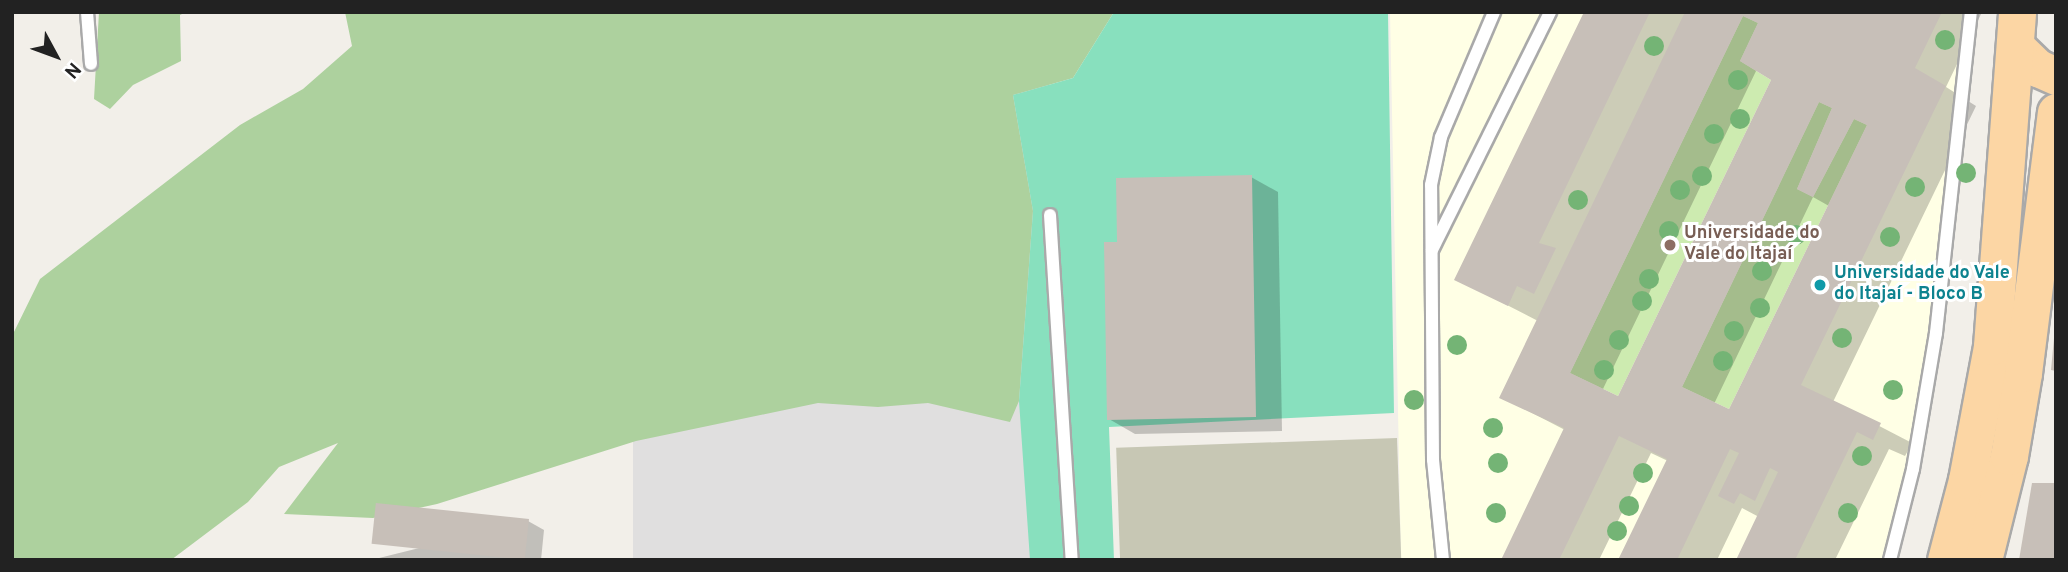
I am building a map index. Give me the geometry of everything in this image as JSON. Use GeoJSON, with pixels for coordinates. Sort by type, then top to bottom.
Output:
{"type":"FeatureCollection","features":[{"type":"Feature","properties":{"kind":"main road"},"geometry":{"type":"LineString","coordinates":[[2016,29],[2038,68],[2056,76]]}},
{"type":"Feature","properties":{"kind":"main road"},"geometry":{"type":"LineString","coordinates":[[1946,560],[1970,468],[1992,346],[2016,29]]}},
{"type":"Feature","properties":{"kind":"main road"},"geometry":{"type":"LineString","coordinates":[[1983,560],[2009,456],[2023,373],[2056,112]]}},
{"type":"Feature","properties":{"kind":"lane"},"geometry":{"type":"LineString","coordinates":[[87,12],[91,64]]}},
{"type":"Feature","properties":{"kind":"lane"},"geometry":{"type":"LineString","coordinates":[[1443,560],[1433,460],[1431,185],[1441,137],[1494,12]]}},
{"type":"Feature","properties":{"kind":"lane"},"geometry":{"type":"LineString","coordinates":[[1430,253],[1550,12]]}},
{"type":"Feature","properties":{"kind":"lane"},"geometry":{"type":"LineString","coordinates":[[1890,560],[1913,469],[1936,333],[1972,12]]}},
{"type":"Feature","properties":{"kind":"lane"},"geometry":{"type":"LineString","coordinates":[[1050,215],[1072,560]]}},
{"type":"Feature","properties":{"kind":"shaded area"},"geometry":{"type":"Polygon","coordinates":[[[633,12],[1048,12],[1048,560],[633,560],[633,12]]]}},
{"type":"Feature","properties":{"kind":"shaded area","name":"Universidade do Vale do Itajaí"},"geometry":{"type":"Polygon","coordinates":[[[1390,12],[1970,12],[1933,377],[1892,560],[1401,560],[1390,12]]]}},
{"type":"Feature","properties":{"kind":"shaded area"},"geometry":{"type":"Polygon","coordinates":[[[1397,438],[1401,560],[1120,560],[1116,448],[1397,438]]]}},
{"type":"Feature","properties":{"kind":"green space"},"geometry":{"type":"Polygon","coordinates":[[[99,12],[186,12],[180,15],[181,61],[133,85],[110,109],[94,99],[99,12]]]}},
{"type":"Feature","properties":{"kind":"green space"},"geometry":{"type":"Polygon","coordinates":[[[345,12],[1114,12],[1073,78],[1013,95],[1033,211],[1019,401],[1010,422],[928,403],[878,407],[818,403],[636,441],[437,504],[373,518],[284,514],[338,443],[279,467],[248,502],[171,560],[12,560],[12,336],[40,279],[240,125],[303,89],[352,46],[345,12]]]}},
{"type":"Feature","properties":{"kind":"green space"},"geometry":{"type":"Polygon","coordinates":[[[1114,12],[1388,12],[1394,413],[1109,427],[1114,560],[1030,560],[1019,401],[1033,211],[1013,95],[1073,78],[1114,12]]]}},
{"type":"Feature","properties":{"kind":"green space"},"geometry":{"type":"Polygon","coordinates":[[[1743,16],[1758,23],[1740,61],[1771,80],[1618,396],[1570,373],[1743,16]]]}},
{"type":"Feature","properties":{"kind":"green space"},"geometry":{"type":"Polygon","coordinates":[[[1819,102],[1832,108],[1797,189],[1813,197],[1854,119],[1867,125],[1729,409],[1682,387],[1819,102]]]}},
{"type":"Feature","properties":{"kind":"building"},"geometry":{"type":"Polygon","coordinates":[[[1584,12],[1650,12],[1539,243],[1556,248],[1534,294],[1517,286],[1508,306],[1454,280],[1584,12]]]}},
{"type":"Feature","properties":{"kind":"building","name":"Universidade do Vale do Itajaí - Bloco B"},"geometry":{"type":"Polygon","coordinates":[[[1685,12],[1942,12],[1915,68],[1946,86],[1801,385],[1881,423],[1873,440],[1857,432],[1795,560],[1736,560],[1778,472],[1770,468],[1755,501],[1740,493],[1734,504],[1718,496],[1739,453],[1730,449],[1677,560],[1618,560],[1667,459],[1619,436],[1559,560],[1501,560],[1564,428],[1499,398],[1685,12]],[[1743,16],[1570,373],[1618,396],[1771,80],[1740,61],[1758,23],[1743,16]],[[1819,102],[1682,387],[1729,409],[1867,125],[1854,119],[1813,197],[1797,189],[1832,108],[1819,102]]]}},
{"type":"Feature","properties":{"kind":"building"},"geometry":{"type":"Polygon","coordinates":[[[1252,175],[1256,417],[1107,420],[1104,242],[1117,242],[1116,178],[1252,175]]]}},
{"type":"Feature","properties":{"kind":"building"},"geometry":{"type":"Polygon","coordinates":[[[2054,338],[2056,339],[2056,371],[2051,370],[2054,338]]]}},
{"type":"Feature","properties":{"kind":"building"},"geometry":{"type":"Polygon","coordinates":[[[2032,483],[2056,483],[2056,560],[2019,560],[2032,483]]]}},
{"type":"Feature","properties":{"kind":"building"},"geometry":{"type":"Polygon","coordinates":[[[376,503],[529,519],[525,560],[372,544],[376,503]]]}},
{"type":"Feature","properties":{"kind":"place","name":"Universidade do Vale do Itajaí"},"geometry":{"type":"Point","coordinates":[1670,245]}},
{"type":"Feature","properties":{"kind":"place","name":"Universidade do Vale do Itajaí - Bloco B"},"geometry":{"type":"Point","coordinates":[1820,285]}}]}
